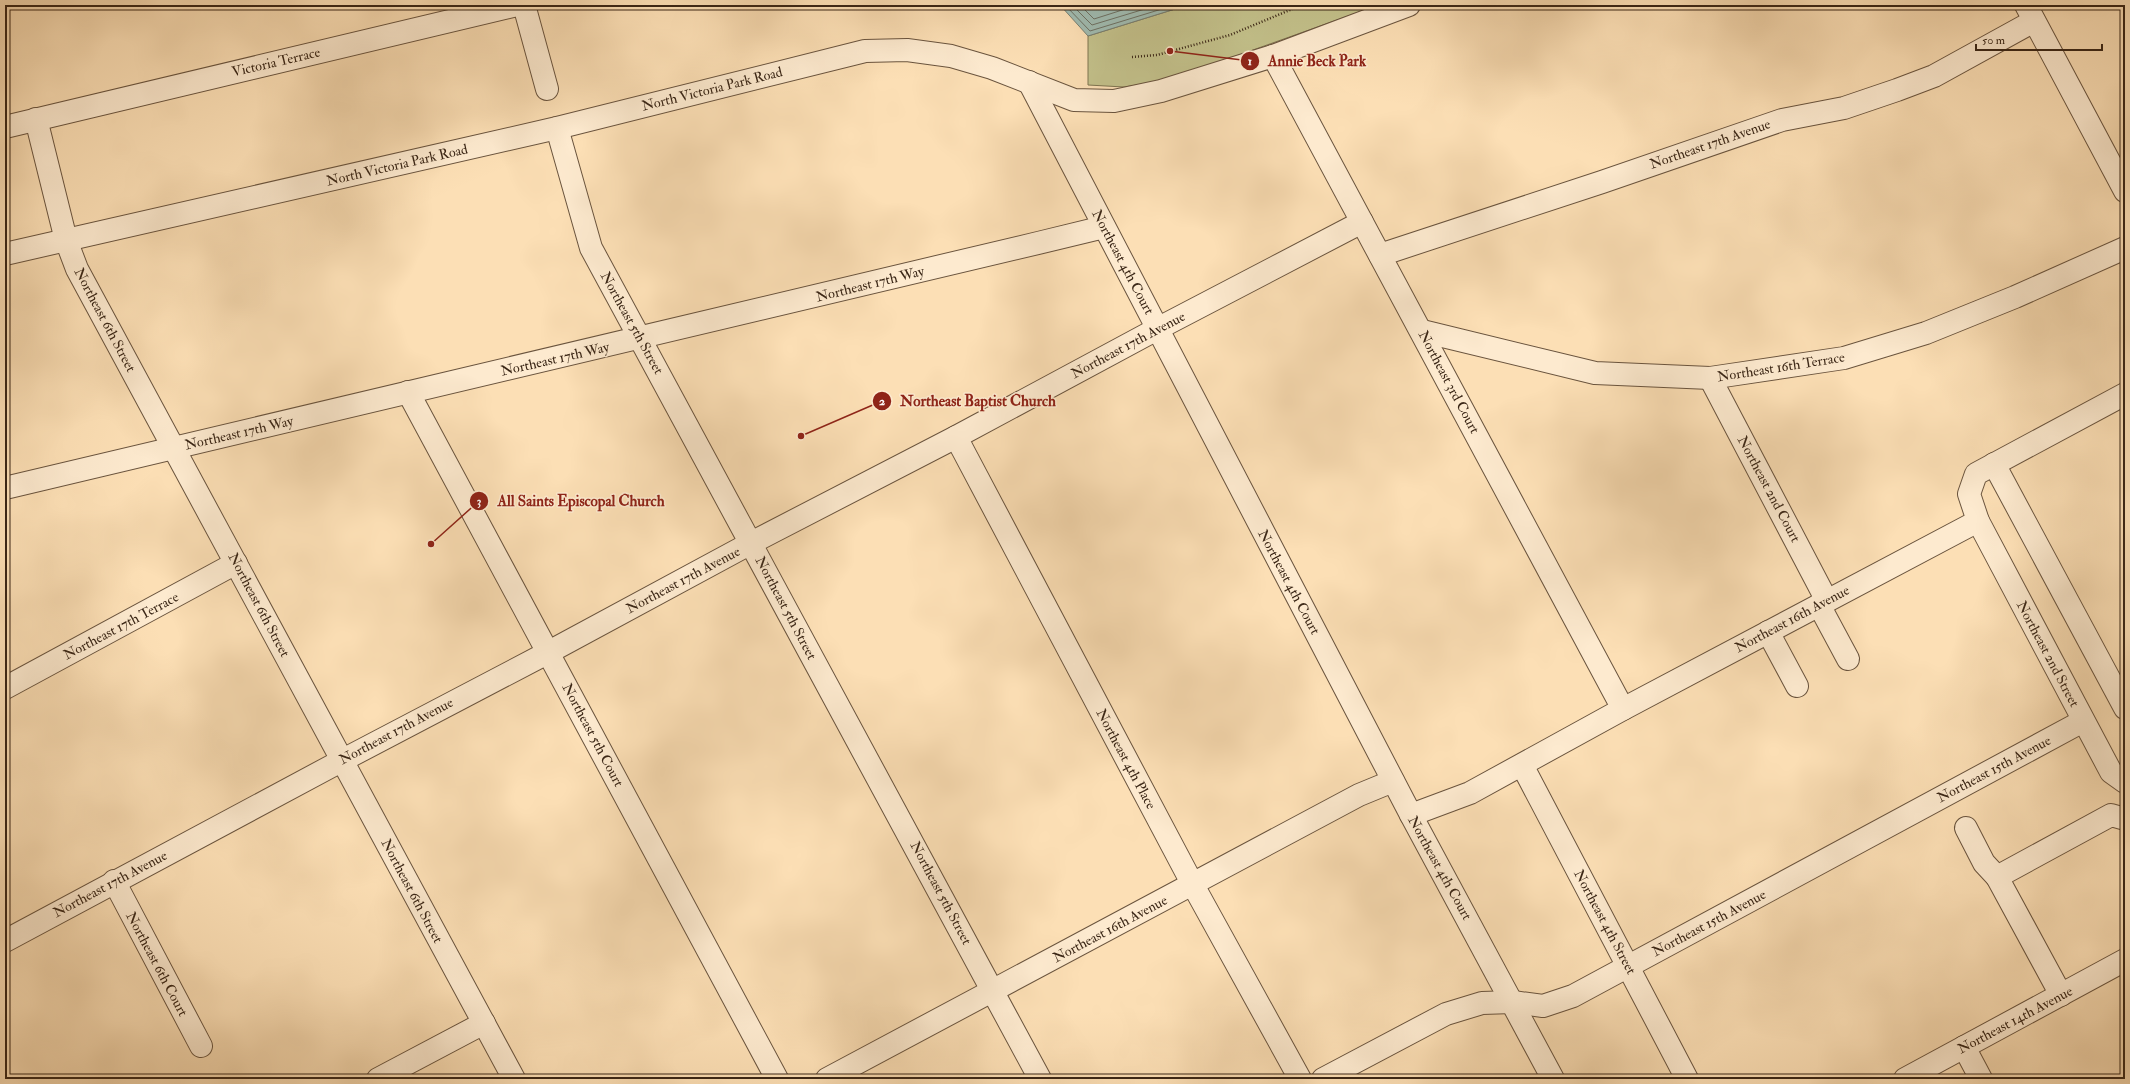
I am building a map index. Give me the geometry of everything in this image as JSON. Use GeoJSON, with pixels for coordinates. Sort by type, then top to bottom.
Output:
{"type":"FeatureCollection","features":[{"type":"Feature","properties":{"kind":"street","name":"Victoria Terrace"},"geometry":{"type":"LineString","coordinates":[[5,127],[517,5]]}},
{"type":"Feature","properties":{"kind":"street"},"geometry":{"type":"LineString","coordinates":[[524,5],[547,89]]}},
{"type":"Feature","properties":{"kind":"street","name":"North Victoria Park Road"},"geometry":{"type":"LineString","coordinates":[[5,254],[557,128],[865,51],[907,50],[951,56],[992,68],[1074,100],[1114,101],[1161,91],[1273,56],[1409,5]]}},
{"type":"Feature","properties":{"kind":"street"},"geometry":{"type":"LineString","coordinates":[[2030,13],[2125,191]]}},
{"type":"Feature","properties":{"kind":"street","name":"Northeast 17th Avenue"},"geometry":{"type":"LineString","coordinates":[[1380,255],[1782,120],[1844,108],[1897,90],[1934,76],[2030,13]]}},
{"type":"Feature","properties":{"kind":"street","name":"Northeast 3rd Court"},"geometry":{"type":"LineString","coordinates":[[1273,56],[1422,331],[1623,709]]}},
{"type":"Feature","properties":{"kind":"street","name":"Northeast 4th Court"},"geometry":{"type":"LineString","coordinates":[[1029,82],[1393,781],[1553,1079]]}},
{"type":"Feature","properties":{"kind":"street","name":"Northeast 6th Street"},"geometry":{"type":"LineString","coordinates":[[36,119],[66,240],[77,268],[514,1079]]}},
{"type":"Feature","properties":{"kind":"street","name":"Northeast 5th Street"},"geometry":{"type":"LineString","coordinates":[[557,128],[591,248],[1040,1079]]}},
{"type":"Feature","properties":{"kind":"street","name":"Northeast 17th Avenue"},"geometry":{"type":"LineString","coordinates":[[5,940],[341,760],[549,652],[751,543],[956,437],[1362,222]]}},
{"type":"Feature","properties":{"kind":"street","name":"Northeast 17th Way"},"geometry":{"type":"LineString","coordinates":[[5,488],[408,392],[641,339],[1104,227]]}},
{"type":"Feature","properties":{"kind":"street","name":"Northeast 16th Terrace"},"geometry":{"type":"LineString","coordinates":[[1422,331],[1595,373],[1710,378],[1844,358],[1926,333],[2015,297],[2125,248]]}},
{"type":"Feature","properties":{"kind":"street","name":"Northeast 2nd Court"},"geometry":{"type":"LineString","coordinates":[[1710,378],[1823,603],[1848,658]]}},
{"type":"Feature","properties":{"kind":"street","name":"Northeast 5th Court"},"geometry":{"type":"LineString","coordinates":[[408,392],[777,1079]]}},
{"type":"Feature","properties":{"kind":"street"},"geometry":{"type":"LineString","coordinates":[[1978,521],[1969,494],[1976,474],[2125,394]]}},
{"type":"Feature","properties":{"kind":"street","name":"Northeast 4th Place"},"geometry":{"type":"LineString","coordinates":[[956,437],[1193,885],[1300,1079]]}},
{"type":"Feature","properties":{"kind":"street"},"geometry":{"type":"LineString","coordinates":[[1994,464],[2125,708]]}},
{"type":"Feature","properties":{"kind":"street","name":"Northeast 16th Avenue"},"geometry":{"type":"LineString","coordinates":[[1411,815],[1470,793],[1623,709],[1978,521]]}},
{"type":"Feature","properties":{"kind":"street","name":"Northeast 2nd Street"},"geometry":{"type":"LineString","coordinates":[[1978,521],[2111,772],[2124,782]]}},
{"type":"Feature","properties":{"kind":"street","name":"Northeast 17th Terrace"},"geometry":{"type":"LineString","coordinates":[[5,688],[236,563]]}},
{"type":"Feature","properties":{"kind":"street"},"geometry":{"type":"LineString","coordinates":[[1768,632],[1797,686]]}},
{"type":"Feature","properties":{"kind":"street","name":"Northeast 15th Avenue"},"geometry":{"type":"LineString","coordinates":[[1323,1079],[1446,1014],[1482,1003],[1512,1002],[1542,1006],[1573,996],[2083,721]]}},
{"type":"Feature","properties":{"kind":"street","name":"Northeast 4th Street"},"geometry":{"type":"LineString","coordinates":[[1522,765],[1687,1079]]}},
{"type":"Feature","properties":{"kind":"street","name":"Northeast 16th Avenue"},"geometry":{"type":"LineString","coordinates":[[827,1079],[1193,885],[1359,795],[1393,781]]}},
{"type":"Feature","properties":{"kind":"street"},"geometry":{"type":"LineString","coordinates":[[1997,877],[2111,815],[2125,819]]}},
{"type":"Feature","properties":{"kind":"street"},"geometry":{"type":"LineString","coordinates":[[1966,828],[1984,862],[1997,877],[2061,995]]}},
{"type":"Feature","properties":{"kind":"street","name":"Northeast 6th Court"},"geometry":{"type":"LineString","coordinates":[[114,881],[201,1046]]}},
{"type":"Feature","properties":{"kind":"street","name":"Northeast 14th Avenue"},"geometry":{"type":"LineString","coordinates":[[1905,1079],[2125,960]]}},
{"type":"Feature","properties":{"kind":"street"},"geometry":{"type":"LineString","coordinates":[[378,1079],[484,1023]]}},
{"type":"Feature","properties":{"kind":"street"},"geometry":{"type":"LineString","coordinates":[[1964,1047],[1981,1079]]}},
{"type":"Feature","properties":{"kind":"path"},"geometry":{"type":"LineString","coordinates":[[1132,57],[1170,52],[1230,35],[1302,5]]}},
{"type":"Feature","properties":{"kind":"shaded area"},"geometry":{"type":"Polygon","coordinates":[[[1188,5],[1379,5],[1211,65],[1156,82],[1124,87],[1088,85],[1088,36],[1188,5]]]}},
{"type":"Feature","properties":{"kind":"water"},"geometry":{"type":"Polygon","coordinates":[[[1060,5],[1188,5],[1088,36],[1060,5]]]}},
{"type":"Feature","properties":{"kind":"place","name":"Annie Beck Park"},"geometry":{"type":"Point","coordinates":[1170,51]}},
{"type":"Feature","properties":{"kind":"place","name":"Northeast Baptist Church"},"geometry":{"type":"Point","coordinates":[801,436]}},
{"type":"Feature","properties":{"kind":"place","name":"All Saints Episcopal Church"},"geometry":{"type":"Point","coordinates":[431,544]}}]}
